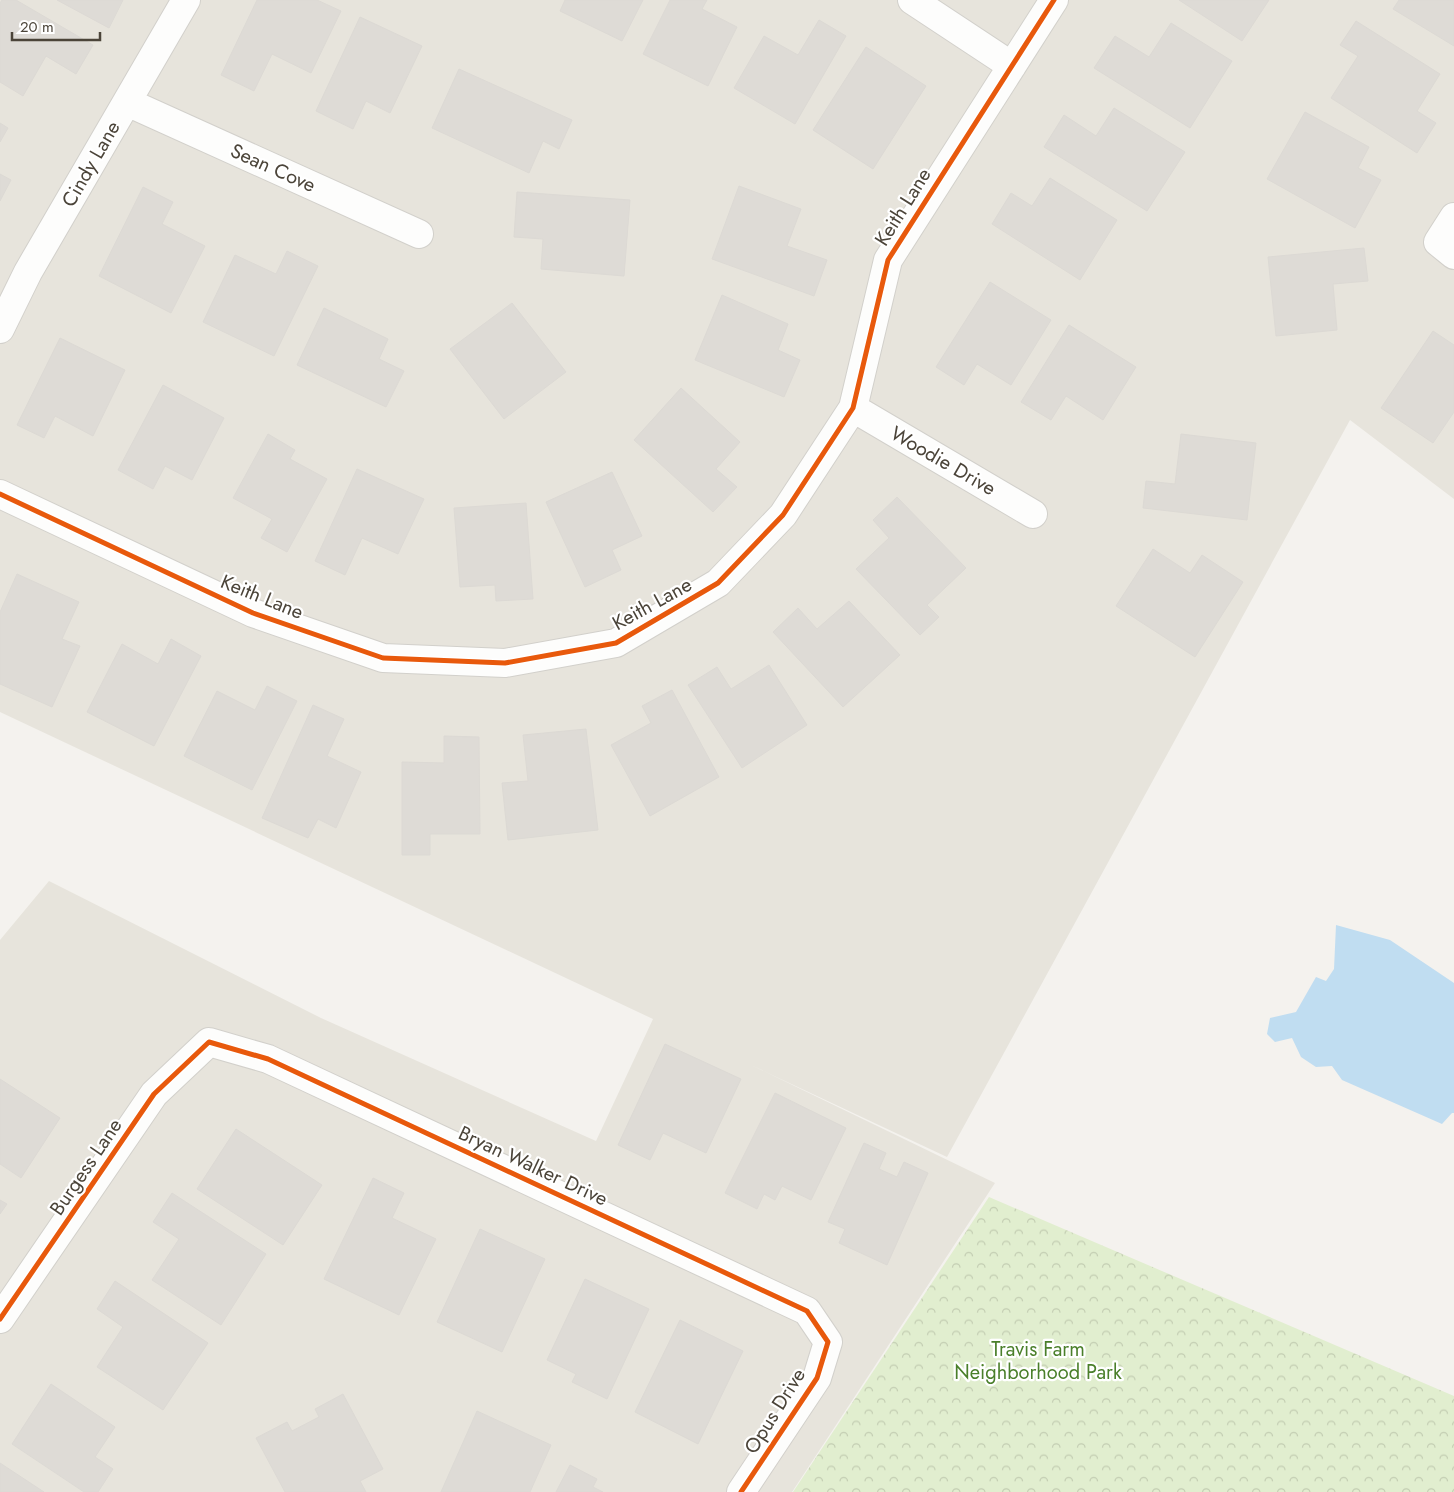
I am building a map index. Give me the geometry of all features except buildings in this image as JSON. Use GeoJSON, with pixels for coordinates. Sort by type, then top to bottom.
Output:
{"type":"FeatureCollection","features":[{"type":"Feature","properties":{"kind":"street","name":"Cindy Lane"},"geometry":{"type":"LineString","coordinates":[[0,329],[28,272],[186,0]]}},
{"type":"Feature","properties":{"kind":"street"},"geometry":{"type":"LineString","coordinates":[[912,0],[1012,66]]}},
{"type":"Feature","properties":{"kind":"street","name":"Keith Lane"},"geometry":{"type":"LineString","coordinates":[[0,494],[253,613],[383,658],[504,663],[616,643],[718,584],[783,515],[853,408],[888,260],[1054,0]]}},
{"type":"Feature","properties":{"kind":"street","name":"Sean Cove"},"geometry":{"type":"LineString","coordinates":[[127,102],[418,234]]}},
{"type":"Feature","properties":{"kind":"street"},"geometry":{"type":"LineString","coordinates":[[1446,248],[1454,217]]}},
{"type":"Feature","properties":{"kind":"street","name":"Woodie Drive"},"geometry":{"type":"LineString","coordinates":[[853,408],[1033,514]]}},
{"type":"Feature","properties":{"kind":"street","name":"Burgess Lane"},"geometry":{"type":"LineString","coordinates":[[0,1319],[154,1094],[209,1042]]}},
{"type":"Feature","properties":{"kind":"street","name":"Bryan Walker Drive"},"geometry":{"type":"LineString","coordinates":[[209,1042],[268,1059],[807,1311],[828,1342]]}},
{"type":"Feature","properties":{"kind":"street","name":"Opus Drive"},"geometry":{"type":"LineString","coordinates":[[741,1492],[816,1378],[828,1342]]}},
{"type":"Feature","properties":{"kind":"shaded area"},"geometry":{"type":"Polygon","coordinates":[[[0,0],[1454,0],[1454,499],[1350,420],[947,1157],[751,1065],[995,1183],[792,1492],[0,1492],[0,940],[49,881],[321,1018],[596,1141],[653,1019],[0,712],[0,0]]]}},
{"type":"Feature","properties":{"kind":"green space","name":"Travis Farm Neighborhood Park"},"geometry":{"type":"Polygon","coordinates":[[[989,1197],[1454,1396],[1454,1492],[793,1492],[989,1197]]]}},
{"type":"Feature","properties":{"kind":"water"},"geometry":{"type":"Polygon","coordinates":[[[1336,925],[1390,940],[1454,983],[1454,1113],[1442,1124],[1342,1080],[1332,1066],[1316,1067],[1301,1057],[1292,1038],[1275,1042],[1267,1034],[1270,1018],[1296,1012],[1316,977],[1326,981],[1334,969],[1336,925]]]}},
{"type":"Feature","properties":{"kind":"cycle path"},"geometry":{"type":"LineString","coordinates":[[0,494],[253,613],[383,658],[505,663],[616,643],[718,583],[783,515],[853,408],[888,260],[1054,0]]}},
{"type":"Feature","properties":{"kind":"cycle path"},"geometry":{"type":"LineString","coordinates":[[0,1319],[154,1094],[209,1042],[268,1059],[807,1311],[828,1342],[817,1378],[741,1492]]}}]}
